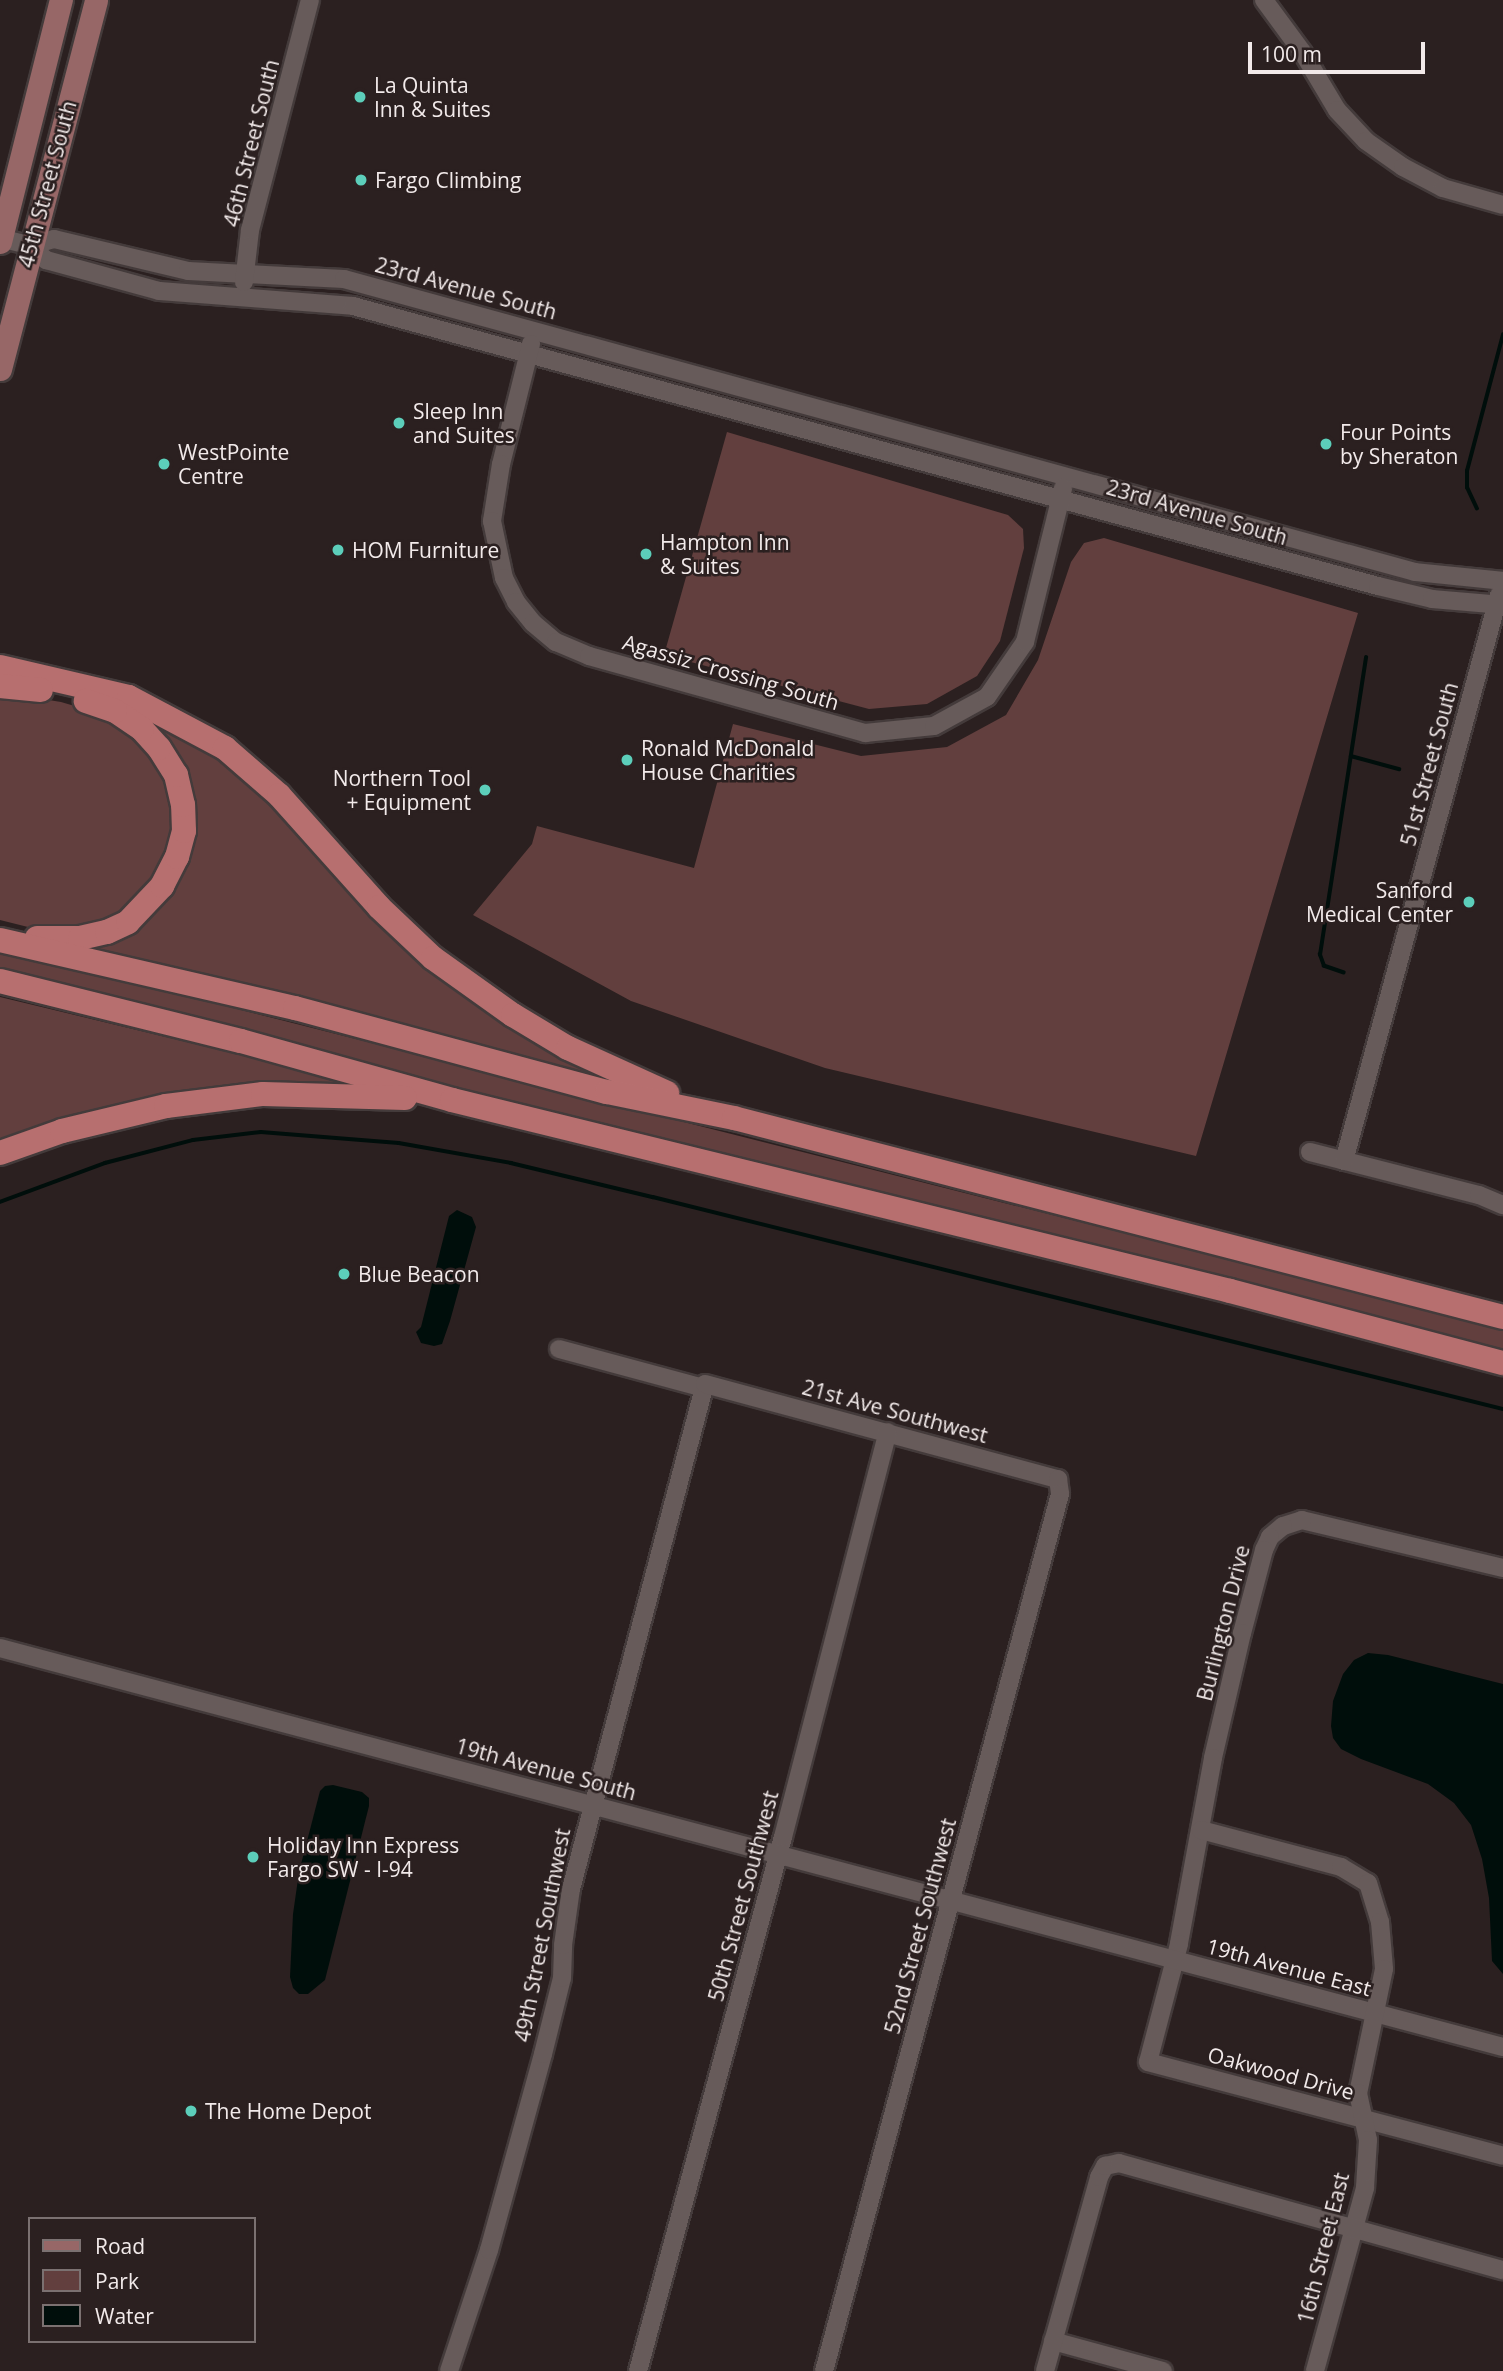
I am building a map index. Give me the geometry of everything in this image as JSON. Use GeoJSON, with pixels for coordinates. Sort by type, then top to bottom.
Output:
{"type":"FeatureCollection","features":[{"type":"Feature","properties":{"kind":"highway"},"geometry":{"type":"LineString","coordinates":[[0,937],[80,938],[107,932],[128,922],[162,886],[177,857],[184,831],[183,805],[176,775],[159,748],[142,729],[96,704],[24,686],[3,671]]}},
{"type":"Feature","properties":{"kind":"highway"},"geometry":{"type":"LineString","coordinates":[[3,671],[129,697],[226,748],[279,795],[371,897],[433,958],[513,1015],[568,1048],[649,1086],[733,1118]]}},
{"type":"Feature","properties":{"kind":"highway"},"geometry":{"type":"LineString","coordinates":[[0,937],[295,1008],[607,1092],[733,1118],[1503,1317]]}},
{"type":"Feature","properties":{"kind":"highway"},"geometry":{"type":"LineString","coordinates":[[0,981],[241,1041],[470,1104],[1230,1290],[1503,1363]]}},
{"type":"Feature","properties":{"kind":"highway"},"geometry":{"type":"LineString","coordinates":[[0,1153],[62,1131],[166,1106],[263,1094],[373,1096],[470,1104]]}},
{"type":"Feature","properties":{"kind":"main road","name":"45th Street South"},"geometry":{"type":"LineString","coordinates":[[0,239],[61,0]]}},
{"type":"Feature","properties":{"kind":"main road","name":"45th Street South"},"geometry":{"type":"LineString","coordinates":[[0,369],[96,0]]}},
{"type":"Feature","properties":{"kind":"street","name":"46th Street South"},"geometry":{"type":"LineString","coordinates":[[242,298],[250,230],[310,0]]}},
{"type":"Feature","properties":{"kind":"street"},"geometry":{"type":"LineString","coordinates":[[1264,0],[1303,53],[1337,110],[1366,141],[1403,167],[1443,188],[1503,205]]}},
{"type":"Feature","properties":{"kind":"street","name":"23rd Avenue South"},"geometry":{"type":"LineString","coordinates":[[0,239],[31,246],[54,239],[188,271],[345,279],[1415,572],[1503,581]]}},
{"type":"Feature","properties":{"kind":"street","name":"23rd Avenue South"},"geometry":{"type":"LineString","coordinates":[[31,246],[46,260],[159,291],[353,306],[1432,600],[1500,605]]}},
{"type":"Feature","properties":{"kind":"street","name":"Agassiz Crossing South"},"geometry":{"type":"LineString","coordinates":[[534,331],[500,464],[492,521],[504,578],[516,601],[533,622],[556,642],[589,656],[865,733],[934,726],[987,697],[1025,642],[1066,475]]}},
{"type":"Feature","properties":{"kind":"street","name":"23rd Avenue South"},"geometry":{"type":"LineString","coordinates":[[808,429],[820,425],[874,438],[883,425]]}},
{"type":"Feature","properties":{"kind":"street","name":"23rd Avenue South"},"geometry":{"type":"LineString","coordinates":[[881,449],[891,441],[951,454],[973,449]]}},
{"type":"Feature","properties":{"kind":"street","name":"51st Street South"},"geometry":{"type":"LineString","coordinates":[[1344,1161],[1500,605],[1503,581]]}},
{"type":"Feature","properties":{"kind":"street"},"geometry":{"type":"LineString","coordinates":[[1310,1152],[1479,1195],[1503,1205]]}},
{"type":"Feature","properties":{"kind":"street","name":"21st Ave Southwest"},"geometry":{"type":"LineString","coordinates":[[559,1349],[888,1432],[1058,1479],[1060,1494]]}},
{"type":"Feature","properties":{"kind":"street","name":"49th Street Southwest"},"geometry":{"type":"LineString","coordinates":[[449,2371],[489,2250],[562,1978],[563,1945],[571,1889],[704,1386]]}},
{"type":"Feature","properties":{"kind":"street","name":"50th Street Southwest"},"geometry":{"type":"LineString","coordinates":[[638,2371],[778,1856],[888,1432]]}},
{"type":"Feature","properties":{"kind":"street","name":"52nd Street Southwest"},"geometry":{"type":"LineString","coordinates":[[824,2371],[1060,1494]]}},
{"type":"Feature","properties":{"kind":"street","name":"Burlington Drive"},"geometry":{"type":"LineString","coordinates":[[1174,1961],[1242,1633],[1270,1537],[1283,1526],[1301,1520],[1503,1568]]}},
{"type":"Feature","properties":{"kind":"street","name":"19th Avenue South"},"geometry":{"type":"LineString","coordinates":[[6,1648],[1063,1932]]}},
{"type":"Feature","properties":{"kind":"street","name":"16th Street East"},"geometry":{"type":"LineString","coordinates":[[1200,1830],[1341,1867],[1368,1883],[1380,1922],[1384,1969],[1358,2093],[1368,2140],[1365,2188],[1315,2371]]}},
{"type":"Feature","properties":{"kind":"street","name":"19th Avenue East"},"geometry":{"type":"LineString","coordinates":[[1063,1932],[1503,2047]]}},
{"type":"Feature","properties":{"kind":"street","name":"Oakwood Drive"},"geometry":{"type":"LineString","coordinates":[[1174,1961],[1147,2062],[1503,2156]]}},
{"type":"Feature","properties":{"kind":"street"},"geometry":{"type":"LineString","coordinates":[[1045,2371],[1099,2177],[1105,2166],[1119,2163],[1503,2270]]}},
{"type":"Feature","properties":{"kind":"street"},"geometry":{"type":"LineString","coordinates":[[1053,2341],[1163,2371]]}},
{"type":"Feature","properties":{"kind":"green space"},"geometry":{"type":"Polygon","coordinates":[[[727,432],[1008,515],[1023,529],[1024,548],[1000,641],[977,676],[927,704],[869,709],[664,655],[727,432]]]}},
{"type":"Feature","properties":{"kind":"green space"},"geometry":{"type":"Polygon","coordinates":[[[1104,538],[1358,613],[1196,1156],[825,1068],[631,1001],[473,915],[532,844],[537,826],[694,868],[733,724],[861,756],[947,747],[1006,715],[1038,660],[1071,562],[1084,543],[1104,538]]]}},
{"type":"Feature","properties":{"kind":"green space"},"geometry":{"type":"Polygon","coordinates":[[[0,692],[61,702],[119,722],[158,758],[173,798],[171,857],[129,914],[56,934],[0,920],[0,692]]]}},
{"type":"Feature","properties":{"kind":"green space"},"geometry":{"type":"Polygon","coordinates":[[[142,711],[224,756],[323,856],[586,1064],[585,1075],[96,950],[96,943],[140,925],[157,910],[173,884],[190,832],[142,711]]]}},
{"type":"Feature","properties":{"kind":"green space"},"geometry":{"type":"Polygon","coordinates":[[[0,949],[1503,1329],[1503,1351],[0,972],[0,949]]]}},
{"type":"Feature","properties":{"kind":"green space"},"geometry":{"type":"Polygon","coordinates":[[[0,997],[353,1082],[353,1090],[317,1089],[0,1146],[0,997]]]}},
{"type":"Feature","properties":{"kind":"water"},"geometry":{"type":"Polygon","coordinates":[[[457,1210],[472,1217],[476,1227],[442,1344],[434,1346],[421,1343],[416,1332],[421,1327],[449,1216],[457,1210]]]}},
{"type":"Feature","properties":{"kind":"water"},"geometry":{"type":"Polygon","coordinates":[[[1368,1653],[1388,1655],[1503,1684],[1503,1974],[1492,1961],[1489,1898],[1482,1859],[1471,1825],[1454,1803],[1428,1784],[1361,1759],[1341,1749],[1333,1738],[1333,1701],[1343,1674],[1354,1660],[1368,1653]]]}},
{"type":"Feature","properties":{"kind":"water"},"geometry":{"type":"Polygon","coordinates":[[[333,1785],[362,1792],[369,1798],[369,1806],[325,1980],[308,1994],[299,1994],[293,1988],[290,1977],[293,1914],[299,1872],[320,1791],[325,1786],[333,1785]]]}},
{"type":"Feature","properties":{"kind":"waterway"},"geometry":{"type":"LineString","coordinates":[[1477,509],[1467,488],[1467,471],[1503,335]]}},
{"type":"Feature","properties":{"kind":"waterway"},"geometry":{"type":"LineString","coordinates":[[1344,973],[1324,966],[1320,955],[1366,658]]}},
{"type":"Feature","properties":{"kind":"waterway"},"geometry":{"type":"LineString","coordinates":[[1351,756],[1399,769]]}},
{"type":"Feature","properties":{"kind":"waterway"},"geometry":{"type":"LineString","coordinates":[[0,1202],[105,1163],[193,1140],[261,1132],[399,1143],[511,1163],[653,1197],[1503,1409]]}},
{"type":"Feature","properties":{"kind":"place","name":"La Quinta Inn & Suites"},"geometry":{"type":"Point","coordinates":[360,97]}},
{"type":"Feature","properties":{"kind":"place","name":"Fargo Climbing"},"geometry":{"type":"Point","coordinates":[361,180]}},
{"type":"Feature","properties":{"kind":"place","name":"Sleep Inn and Suites"},"geometry":{"type":"Point","coordinates":[399,423]}},
{"type":"Feature","properties":{"kind":"place","name":"Four Points by Sheraton"},"geometry":{"type":"Point","coordinates":[1326,444]}},
{"type":"Feature","properties":{"kind":"place","name":"WestPointe Centre"},"geometry":{"type":"Point","coordinates":[164,464]}},
{"type":"Feature","properties":{"kind":"place","name":"HOM Furniture"},"geometry":{"type":"Point","coordinates":[338,550]}},
{"type":"Feature","properties":{"kind":"place","name":"Hampton Inn & Suites"},"geometry":{"type":"Point","coordinates":[646,554]}},
{"type":"Feature","properties":{"kind":"place","name":"Ronald McDonald House Charities"},"geometry":{"type":"Point","coordinates":[627,760]}},
{"type":"Feature","properties":{"kind":"place","name":"Northern Tool + Equipment"},"geometry":{"type":"Point","coordinates":[485,790]}},
{"type":"Feature","properties":{"kind":"place","name":"Sanford Medical Center"},"geometry":{"type":"Point","coordinates":[1469,902]}},
{"type":"Feature","properties":{"kind":"place","name":"Blue Beacon"},"geometry":{"type":"Point","coordinates":[344,1274]}},
{"type":"Feature","properties":{"kind":"place","name":"Holiday Inn Express Fargo SW - I-94"},"geometry":{"type":"Point","coordinates":[253,1857]}},
{"type":"Feature","properties":{"kind":"place","name":"The Home Depot"},"geometry":{"type":"Point","coordinates":[191,2111]}}]}
